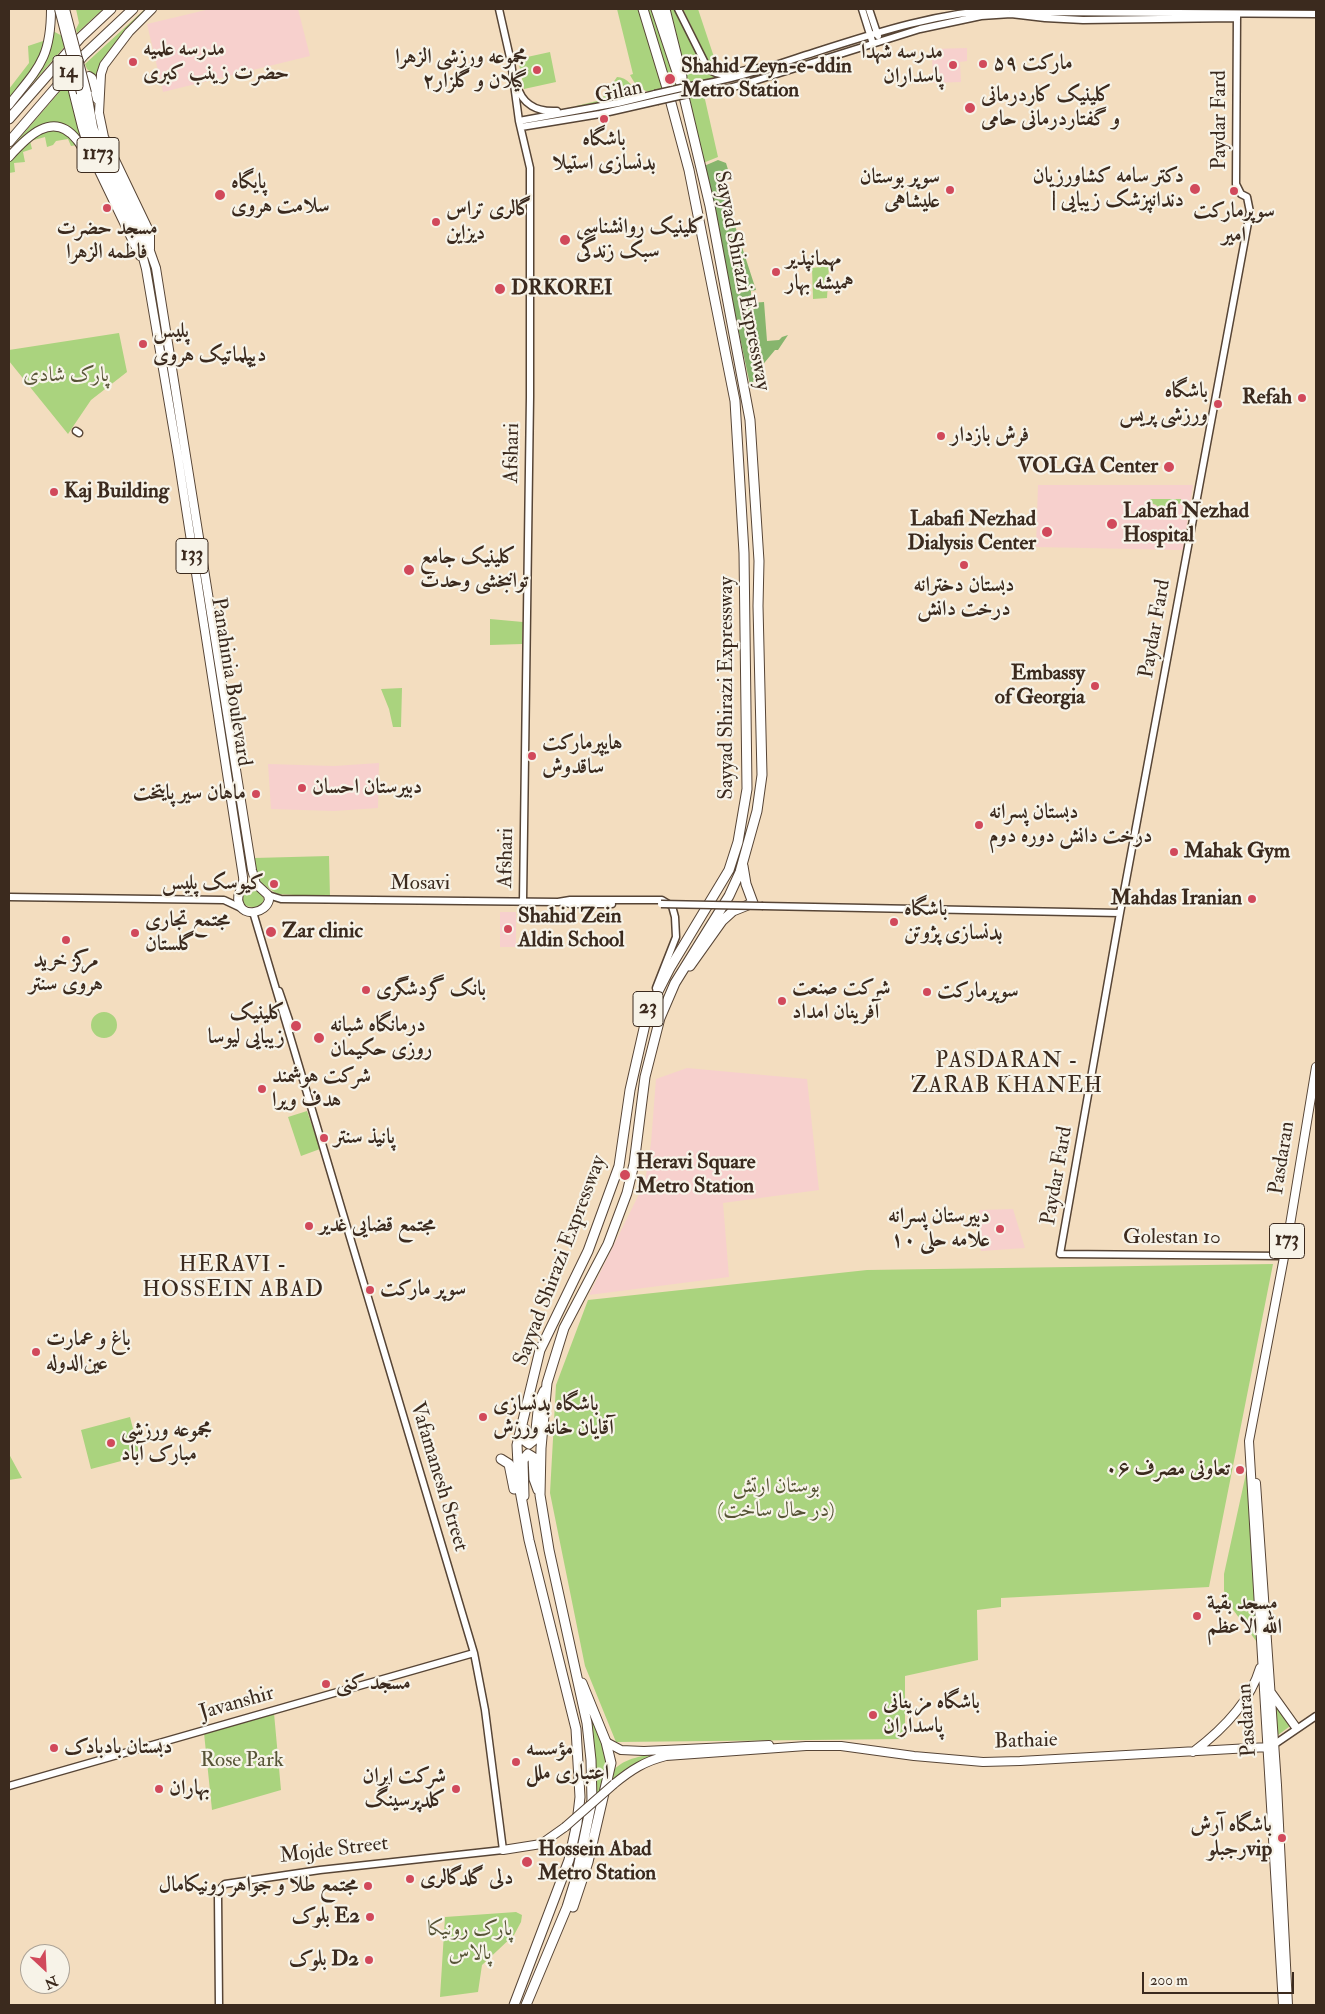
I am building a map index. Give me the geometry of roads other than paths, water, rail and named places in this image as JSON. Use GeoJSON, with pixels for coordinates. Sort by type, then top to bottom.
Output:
{"type":"FeatureCollection","features":[{"type":"Feature","properties":{"kind":"highway","name":"14"},"geometry":{"type":"LineString","coordinates":[[9,119],[80,38],[111,9]]}},
{"type":"Feature","properties":{"kind":"highway","name":"14"},"geometry":{"type":"LineString","coordinates":[[9,142],[84,55],[133,9]]}},
{"type":"Feature","properties":{"kind":"highway","name":"Sayyad Shirazi Expressway"},"geometry":{"type":"LineString","coordinates":[[514,2005],[570,1860],[579,1812],[580,1774],[576,1729],[518,1485],[517,1445],[540,1350],[588,1251],[619,1166],[630,1090],[648,1011],[670,968],[721,885],[732,862],[744,817],[748,776],[744,553],[735,401],[689,170],[668,88],[643,9]]}},
{"type":"Feature","properties":{"kind":"highway","name":"Sayyad Shirazi Expressway"},"geometry":{"type":"LineString","coordinates":[[526,2005],[552,1944],[576,1878],[592,1800],[590,1742],[549,1550],[540,1495],[541,1448],[547,1383],[564,1328],[608,1244],[627,1193],[634,1164],[645,1077],[660,1018],[675,983],[728,896],[743,863],[760,796],[762,775],[758,561],[750,420],[688,88],[656,9]]}},
{"type":"Feature","properties":{"kind":"highway"},"geometry":{"type":"LineString","coordinates":[[665,9],[688,88]]}},
{"type":"Feature","properties":{"kind":"highway"},"geometry":{"type":"LineString","coordinates":[[675,983],[698,956],[722,921],[733,911],[753,903],[746,884],[743,863]]}},
{"type":"Feature","properties":{"kind":"highway"},"geometry":{"type":"LineString","coordinates":[[529,1394],[524,1437],[529,1444],[535,1439],[539,1402],[547,1383]]}},
{"type":"Feature","properties":{"kind":"highway"},"geometry":{"type":"LineString","coordinates":[[524,1508],[524,1460],[528,1454],[533,1457],[534,1480],[540,1495]]}},
{"type":"Feature","properties":{"kind":"highway"},"geometry":{"type":"LineString","coordinates":[[501,1459],[507,1462],[510,1467],[531,1572],[541,1588]]}},
{"type":"Feature","properties":{"kind":"highway"},"geometry":{"type":"LineString","coordinates":[[552,1944],[571,1910],[588,1862],[610,1763],[606,1742],[592,1710],[588,1694],[575,1669]]}},
{"type":"Feature","properties":{"kind":"main road"},"geometry":{"type":"LineString","coordinates":[[9,105],[36,72],[44,58],[51,30],[50,9]]}},
{"type":"Feature","properties":{"kind":"main road","name":"1173"},"geometry":{"type":"LineString","coordinates":[[59,9],[92,143],[150,251]]}},
{"type":"Feature","properties":{"kind":"main road","name":"1173"},"geometry":{"type":"LineString","coordinates":[[65,9],[87,93],[93,127],[129,212],[142,249]]}},
{"type":"Feature","properties":{"kind":"main road"},"geometry":{"type":"LineString","coordinates":[[99,113],[101,74],[104,65],[121,42],[152,9]]}},
{"type":"Feature","properties":{"kind":"main road","name":"Afshari"},"geometry":{"type":"LineString","coordinates":[[500,9],[511,62],[520,124],[530,168],[528,550],[523,901]]}},
{"type":"Feature","properties":{"kind":"main road"},"geometry":{"type":"LineString","coordinates":[[678,9],[706,65],[712,72],[720,75],[754,67],[766,68]]}},
{"type":"Feature","properties":{"kind":"main road"},"geometry":{"type":"LineString","coordinates":[[862,9],[874,34]]}},
{"type":"Feature","properties":{"kind":"main road"},"geometry":{"type":"LineString","coordinates":[[869,9],[876,43]]}},
{"type":"Feature","properties":{"kind":"main road","name":"Gilan"},"geometry":{"type":"LineString","coordinates":[[520,124],[536,124],[600,114],[688,88],[722,81],[918,21],[1007,9]]}},
{"type":"Feature","properties":{"kind":"main road","name":"Gilan"},"geometry":{"type":"LineString","coordinates":[[1012,9],[1094,14],[1237,16],[1316,14]]}},
{"type":"Feature","properties":{"kind":"main road","name":"Gilan"},"geometry":{"type":"LineString","coordinates":[[688,88],[726,89],[978,13],[1045,18],[1082,13]]}},
{"type":"Feature","properties":{"kind":"main road","name":"Paydar Fard"},"geometry":{"type":"LineString","coordinates":[[1060,1254],[1120,913],[1250,212],[1247,197],[1241,194],[1236,184],[1237,16]]}},
{"type":"Feature","properties":{"kind":"main road"},"geometry":{"type":"LineString","coordinates":[[860,38],[863,47]]}},
{"type":"Feature","properties":{"kind":"main road"},"geometry":{"type":"LineString","coordinates":[[811,54],[814,62]]}},
{"type":"Feature","properties":{"kind":"main road"},"geometry":{"type":"LineString","coordinates":[[511,62],[518,92],[529,104],[541,110],[575,111]]}},
{"type":"Feature","properties":{"kind":"main road"},"geometry":{"type":"LineString","coordinates":[[100,175],[85,139],[73,91],[81,80],[88,76],[92,78],[94,84],[104,137],[150,233],[150,251]]}},
{"type":"Feature","properties":{"kind":"main road","name":"Gilan"},"geometry":{"type":"LineString","coordinates":[[520,124],[575,111],[656,97]]}},
{"type":"Feature","properties":{"kind":"main road"},"geometry":{"type":"LineString","coordinates":[[530,168],[532,159],[527,135],[536,124]]}},
{"type":"Feature","properties":{"kind":"main road"},"geometry":{"type":"LineString","coordinates":[[9,157],[31,134],[40,129],[58,128],[70,133],[76,139],[112,195],[146,269]]}},
{"type":"Feature","properties":{"kind":"main road","name":"Panahinia Boulevard"},"geometry":{"type":"LineString","coordinates":[[142,249],[168,374],[252,870],[256,884],[268,895]]}},
{"type":"Feature","properties":{"kind":"main road","name":"Panahinia Boulevard"},"geometry":{"type":"LineString","coordinates":[[150,251],[159,284],[168,374],[221,740],[244,883],[238,897],[241,908]]}},
{"type":"Feature","properties":{"kind":"main road"},"geometry":{"type":"LineString","coordinates":[[221,740],[231,739]]}},
{"type":"Feature","properties":{"kind":"main road"},"geometry":{"type":"LineString","coordinates":[[265,909],[269,900],[268,895]]}},
{"type":"Feature","properties":{"kind":"main road","name":"Mosavi"},"geometry":{"type":"LineString","coordinates":[[268,895],[281,899],[523,901],[570,904],[662,902],[762,906],[1120,913]]}},
{"type":"Feature","properties":{"kind":"main road"},"geometry":{"type":"LineString","coordinates":[[9,898],[224,900],[253,912],[265,909],[281,899]]}},
{"type":"Feature","properties":{"kind":"main road"},"geometry":{"type":"LineString","coordinates":[[648,1011],[676,937],[675,917],[672,906],[662,902]]}},
{"type":"Feature","properties":{"kind":"main road","name":"Vafamanesh Street"},"geometry":{"type":"LineString","coordinates":[[253,912],[276,985],[278,1000],[296,1048],[315,1120],[474,1653],[486,1710],[503,1850]]}},
{"type":"Feature","properties":{"kind":"main road","name":"Pasdaran"},"geometry":{"type":"LineString","coordinates":[[1288,2005],[1271,1746],[1261,1664],[1249,1441],[1316,1067]]}},
{"type":"Feature","properties":{"kind":"main road","name":"Golestan 10"},"geometry":{"type":"LineString","coordinates":[[1060,1254],[1283,1256]]}},
{"type":"Feature","properties":{"kind":"main road","name":"Pasdaran"},"geometry":{"type":"LineString","coordinates":[[1252,1432],[1270,1691],[1283,2005]]}},
{"type":"Feature","properties":{"kind":"main road","name":"Javanshir"},"geometry":{"type":"LineString","coordinates":[[9,1786],[474,1653]]}},
{"type":"Feature","properties":{"kind":"main road"},"geometry":{"type":"LineString","coordinates":[[1192,1752],[1224,1724],[1250,1692],[1261,1664]]}},
{"type":"Feature","properties":{"kind":"main road"},"geometry":{"type":"LineString","coordinates":[[1270,1691],[1295,1726]]}},
{"type":"Feature","properties":{"kind":"main road"},"geometry":{"type":"LineString","coordinates":[[1271,1746],[1276,1740],[1316,1711]]}},
{"type":"Feature","properties":{"kind":"main road"},"geometry":{"type":"LineString","coordinates":[[1271,1746],[1316,1716]]}},
{"type":"Feature","properties":{"kind":"main road"},"geometry":{"type":"LineString","coordinates":[[606,1742],[621,1750],[636,1751],[753,1745],[793,1744],[806,1746]]}},
{"type":"Feature","properties":{"kind":"main road","name":"Bathaie"},"geometry":{"type":"LineString","coordinates":[[565,1827],[636,1767],[645,1762],[666,1756],[806,1746],[842,1746],[914,1756],[983,1762],[1192,1752],[1271,1746]]}},
{"type":"Feature","properties":{"kind":"main road","name":"Mojde Street"},"geometry":{"type":"LineString","coordinates":[[219,2005],[218,1896],[220,1889],[225,1884],[320,1870],[503,1850],[541,1844],[565,1827]]}},
{"type":"Feature","properties":{"kind":"place","name":"مدرسه علمیه حضرت زینب کبری"},"geometry":{"type":"Point","coordinates":[133,62]}},
{"type":"Feature","properties":{"kind":"place","name":"مارکت ۵۹"},"geometry":{"type":"Point","coordinates":[983,64]}},
{"type":"Feature","properties":{"kind":"place","name":"مدرسه شهدا پاسداران"},"geometry":{"type":"Point","coordinates":[953,65]}},
{"type":"Feature","properties":{"kind":"place","name":"مجموعه ورزشی الزهرا گیلان و گلزار۲"},"geometry":{"type":"Point","coordinates":[537,70]}},
{"type":"Feature","properties":{"kind":"place","name":"Shahid Zeyn-e-ddin Metro Station"},"geometry":{"type":"Point","coordinates":[670,79]}},
{"type":"Feature","properties":{"kind":"place","name":"کلینیک کاردرمانی و گفتاردرمانی حامی"},"geometry":{"type":"Point","coordinates":[970,108]}},
{"type":"Feature","properties":{"kind":"place","name":"باشگاه بدنسازی استیلا"},"geometry":{"type":"Point","coordinates":[604,119]}},
{"type":"Feature","properties":{"kind":"place","name":"دکتر سامه کشاورزیان | دندانپزشک زیبایی"},"geometry":{"type":"Point","coordinates":[1195,189]}},
{"type":"Feature","properties":{"kind":"place","name":"سوپر بوستان علیشاهی"},"geometry":{"type":"Point","coordinates":[950,190]}},
{"type":"Feature","properties":{"kind":"place","name":"سوپرمارکت امیر"},"geometry":{"type":"Point","coordinates":[1234,191]}},
{"type":"Feature","properties":{"kind":"place","name":"پایگاه سلامت هروی"},"geometry":{"type":"Point","coordinates":[220,195]}},
{"type":"Feature","properties":{"kind":"place","name":"مسجد حضرت فاطمه الزهرا"},"geometry":{"type":"Point","coordinates":[107,208]}},
{"type":"Feature","properties":{"kind":"place","name":"گالری تراس دیزاین"},"geometry":{"type":"Point","coordinates":[436,222]}},
{"type":"Feature","properties":{"kind":"place","name":"کلینیک روانشناسی سبک زندگی"},"geometry":{"type":"Point","coordinates":[565,240]}},
{"type":"Feature","properties":{"kind":"place","name":"مهمانپذیر همیشه بهار"},"geometry":{"type":"Point","coordinates":[776,272]}},
{"type":"Feature","properties":{"kind":"place","name":"DRKOREI"},"geometry":{"type":"Point","coordinates":[500,289]}},
{"type":"Feature","properties":{"kind":"place","name":"پلیس دیپلماتیک هروی"},"geometry":{"type":"Point","coordinates":[143,344]}},
{"type":"Feature","properties":{"kind":"place","name":"Refah"},"geometry":{"type":"Point","coordinates":[1302,398]}},
{"type":"Feature","properties":{"kind":"place","name":"باشگاه ورزشی پریس"},"geometry":{"type":"Point","coordinates":[1218,404]}},
{"type":"Feature","properties":{"kind":"place","name":"فرش بازدار"},"geometry":{"type":"Point","coordinates":[941,436]}},
{"type":"Feature","properties":{"kind":"place","name":"VOLGA Center"},"geometry":{"type":"Point","coordinates":[1169,467]}},
{"type":"Feature","properties":{"kind":"place","name":"Kaj Building"},"geometry":{"type":"Point","coordinates":[54,492]}},
{"type":"Feature","properties":{"kind":"place","name":"Labafi Nezhad Hospital"},"geometry":{"type":"Point","coordinates":[1112,524]}},
{"type":"Feature","properties":{"kind":"place","name":"Labafi Nezhad Dialysis Center"},"geometry":{"type":"Point","coordinates":[1047,532]}},
{"type":"Feature","properties":{"kind":"place","name":"دبستان دخترانه درخت دانش"},"geometry":{"type":"Point","coordinates":[964,565]}},
{"type":"Feature","properties":{"kind":"place","name":"کلینیک جامع توانبخشی وحدت"},"geometry":{"type":"Point","coordinates":[409,570]}},
{"type":"Feature","properties":{"kind":"place","name":"Embassy of Georgia"},"geometry":{"type":"Point","coordinates":[1095,686]}},
{"type":"Feature","properties":{"kind":"place","name":"هایپرمارکت ساقدوش"},"geometry":{"type":"Point","coordinates":[532,756]}},
{"type":"Feature","properties":{"kind":"place","name":"دبیرستان احسان"},"geometry":{"type":"Point","coordinates":[302,788]}},
{"type":"Feature","properties":{"kind":"place","name":"ماهان سیر پایتخت"},"geometry":{"type":"Point","coordinates":[256,794]}},
{"type":"Feature","properties":{"kind":"place","name":"دبستان پسرانه درخت دانش دوره دوم"},"geometry":{"type":"Point","coordinates":[979,825]}},
{"type":"Feature","properties":{"kind":"place","name":"Mahak Gym"},"geometry":{"type":"Point","coordinates":[1174,852]}},
{"type":"Feature","properties":{"kind":"place","name":"کیوسک پلیس"},"geometry":{"type":"Point","coordinates":[274,884]}},
{"type":"Feature","properties":{"kind":"place","name":"Mahdas Iranian"},"geometry":{"type":"Point","coordinates":[1252,899]}},
{"type":"Feature","properties":{"kind":"place","name":"باشگاه بدنسازی پژوتن"},"geometry":{"type":"Point","coordinates":[894,922]}},
{"type":"Feature","properties":{"kind":"place","name":"Shahid Zein Aldin School"},"geometry":{"type":"Point","coordinates":[508,929]}},
{"type":"Feature","properties":{"kind":"place","name":"Zar clinic"},"geometry":{"type":"Point","coordinates":[271,932]}},
{"type":"Feature","properties":{"kind":"place","name":"مجتمع تجاری گلستان"},"geometry":{"type":"Point","coordinates":[135,933]}},
{"type":"Feature","properties":{"kind":"place","name":"مرکز خرید هروی سنتر"},"geometry":{"type":"Point","coordinates":[66,940]}},
{"type":"Feature","properties":{"kind":"place","name":"بانک گردشگری"},"geometry":{"type":"Point","coordinates":[366,990]}},
{"type":"Feature","properties":{"kind":"place","name":"سوپرمارکت"},"geometry":{"type":"Point","coordinates":[927,992]}},
{"type":"Feature","properties":{"kind":"place","name":"شرکت صنعت آفرینان امداد"},"geometry":{"type":"Point","coordinates":[782,1001]}},
{"type":"Feature","properties":{"kind":"place","name":"کلینیک زیبایی لیوسا"},"geometry":{"type":"Point","coordinates":[296,1026]}},
{"type":"Feature","properties":{"kind":"place","name":"درمانگاه شبانه روزی حکیمان"},"geometry":{"type":"Point","coordinates":[319,1038]}},
{"type":"Feature","properties":{"kind":"place","name":"شرکت هوشمند هدف ویرا"},"geometry":{"type":"Point","coordinates":[262,1089]}},
{"type":"Feature","properties":{"kind":"place","name":"پانیذ سنتر"},"geometry":{"type":"Point","coordinates":[324,1138]}},
{"type":"Feature","properties":{"kind":"place","name":"Heravi Square Metro Station"},"geometry":{"type":"Point","coordinates":[625,1175]}},
{"type":"Feature","properties":{"kind":"place","name":"مجتمع قضایی غدیر"},"geometry":{"type":"Point","coordinates":[309,1226]}},
{"type":"Feature","properties":{"kind":"place","name":"دبیرستان پسرانه علامه حلی ۱۰"},"geometry":{"type":"Point","coordinates":[1000,1229]}},
{"type":"Feature","properties":{"kind":"place","name":"سوپر مارکت"},"geometry":{"type":"Point","coordinates":[370,1290]}},
{"type":"Feature","properties":{"kind":"place","name":"باغ و عمارت عین‌الدوله"},"geometry":{"type":"Point","coordinates":[36,1352]}},
{"type":"Feature","properties":{"kind":"place","name":"باشگاه بدنسازی آقایان خانه ورزش"},"geometry":{"type":"Point","coordinates":[483,1417]}},
{"type":"Feature","properties":{"kind":"place","name":"مجموعه ورزشی مبارک آباد"},"geometry":{"type":"Point","coordinates":[111,1443]}},
{"type":"Feature","properties":{"kind":"place","name":"تعاونی مصرف ۰۶"},"geometry":{"type":"Point","coordinates":[1240,1470]}},
{"type":"Feature","properties":{"kind":"place","name":"مسجد بقیة الله الاعظم"},"geometry":{"type":"Point","coordinates":[1197,1616]}},
{"type":"Feature","properties":{"kind":"place","name":"مسجد کنی"},"geometry":{"type":"Point","coordinates":[326,1684]}},
{"type":"Feature","properties":{"kind":"place","name":"باشگاه مزینانی پاسداران"},"geometry":{"type":"Point","coordinates":[873,1715]}},
{"type":"Feature","properties":{"kind":"place","name":"دبستان بادبادک"},"geometry":{"type":"Point","coordinates":[54,1748]}},
{"type":"Feature","properties":{"kind":"place","name":"مؤسسه اعتباری ملل"},"geometry":{"type":"Point","coordinates":[516,1762]}},
{"type":"Feature","properties":{"kind":"place","name":"بهاران"},"geometry":{"type":"Point","coordinates":[159,1789]}},
{"type":"Feature","properties":{"kind":"place","name":"شرکت ایران کلدپرسینگ"},"geometry":{"type":"Point","coordinates":[456,1789]}},
{"type":"Feature","properties":{"kind":"place","name":"باشگاه آرش رجبلوvip"},"geometry":{"type":"Point","coordinates":[1282,1838]}},
{"type":"Feature","properties":{"kind":"place","name":"Hossein Abad Metro Station"},"geometry":{"type":"Point","coordinates":[527,1862]}},
{"type":"Feature","properties":{"kind":"place","name":"دلی گلدگالری"},"geometry":{"type":"Point","coordinates":[410,1879]}},
{"type":"Feature","properties":{"kind":"place","name":"مجتمع طلا و جواهر رونیکامال"},"geometry":{"type":"Point","coordinates":[368,1886]}},
{"type":"Feature","properties":{"kind":"place","name":"بلوک E2"},"geometry":{"type":"Point","coordinates":[370,1917]}},
{"type":"Feature","properties":{"kind":"place","name":"بلوک D2"},"geometry":{"type":"Point","coordinates":[369,1960]}},
{"type":"Feature","properties":{"kind":"district","name":"PASDARAN - ZARAB KHANEH"},"geometry":{"type":"Point","coordinates":[1007,1074]}},
{"type":"Feature","properties":{"kind":"district","name":"HERAVI - HOSSEIN ABAD"},"geometry":{"type":"Point","coordinates":[233,1278]}},
{"type":"Feature","properties":{"kind":"park label","name":"پارک شادی"},"geometry":{"type":"Point","coordinates":[66,376]}},
{"type":"Feature","properties":{"kind":"park label","name":"بوستان ارتش (در حال ساخت)"},"geometry":{"type":"Point","coordinates":[776,1499]}},
{"type":"Feature","properties":{"kind":"park label","name":"Rose Park"},"geometry":{"type":"Point","coordinates":[242,1761]}},
{"type":"Feature","properties":{"kind":"park label","name":"پارک رونیکا پالاس"},"geometry":{"type":"Point","coordinates":[470,1942]}}]}
